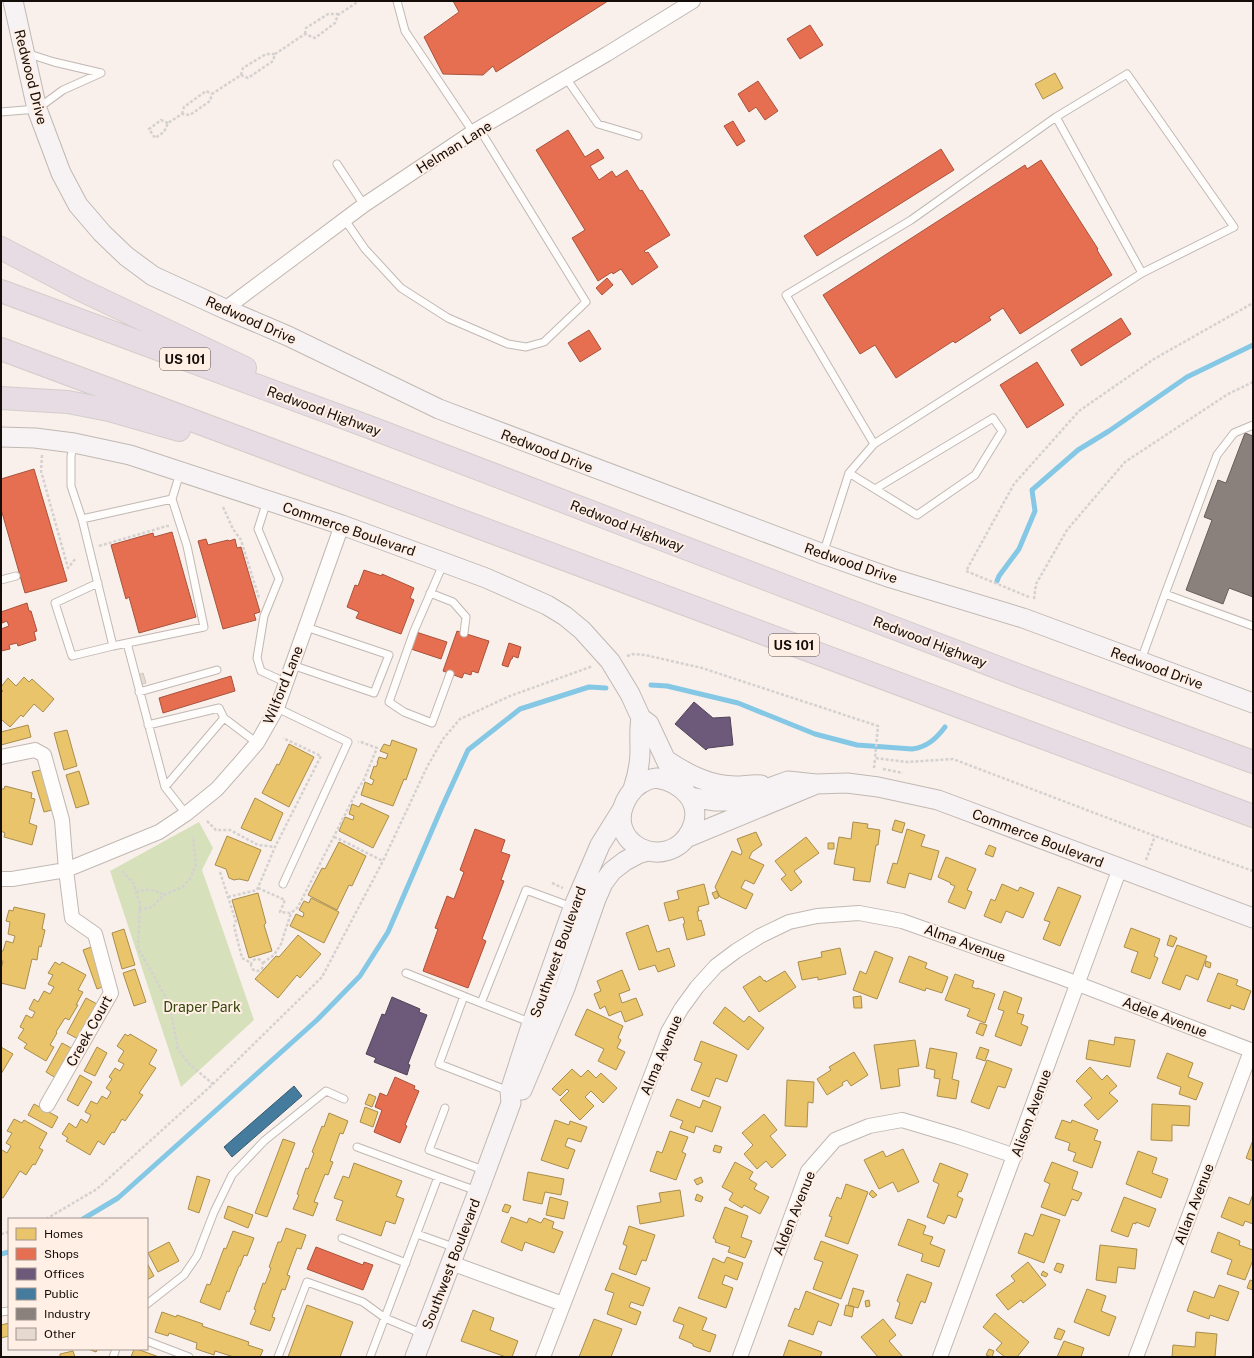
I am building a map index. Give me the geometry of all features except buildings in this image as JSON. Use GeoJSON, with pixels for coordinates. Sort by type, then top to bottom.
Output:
{"type":"FeatureCollection","features":[{"type":"Feature","properties":{"kind":"highway"},"geometry":{"type":"LineString","coordinates":[[1,248],[79,289],[369,427]]}},
{"type":"Feature","properties":{"kind":"highway","name":"Redwood Highway"},"geometry":{"type":"LineString","coordinates":[[1,291],[369,427],[1017,676],[1253,762]]}},
{"type":"Feature","properties":{"kind":"highway","name":"US 101"},"geometry":{"type":"LineString","coordinates":[[1,350],[1253,816]]}},
{"type":"Feature","properties":{"kind":"highway"},"geometry":{"type":"LineString","coordinates":[[1,398],[68,402],[109,410],[334,475]]}},
{"type":"Feature","properties":{"kind":"street","name":"Redwood Drive"},"geometry":{"type":"LineString","coordinates":[[13,1],[37,109],[61,173],[78,204],[102,233],[126,256],[153,276],[288,336],[439,409],[823,554],[891,578],[1023,618],[1253,703]]}},
{"type":"Feature","properties":{"kind":"street","name":"Helman Lane"},"geometry":{"type":"LineString","coordinates":[[225,309],[364,205],[476,131],[693,1]]}},
{"type":"Feature","properties":{"kind":"street","name":"Commerce Boulevard"},"geometry":{"type":"LineString","coordinates":[[1,437],[35,438],[74,443],[130,456],[342,525],[444,562],[486,578],[546,605],[565,616],[582,630],[610,661],[630,694],[641,718],[649,724],[666,760],[684,791],[693,803],[694,821],[686,838],[680,844],[665,852],[648,851],[632,842],[621,827],[620,819],[622,808],[633,789],[639,765],[639,728],[641,718]]}},
{"type":"Feature","properties":{"kind":"street","name":"Wilford Lane"},"geometry":{"type":"LineString","coordinates":[[1,879],[12,879],[66,870],[159,832],[186,814],[217,789],[256,743],[277,708],[342,525]]}},
{"type":"Feature","properties":{"kind":"street","name":"Creek Court"},"geometry":{"type":"LineString","coordinates":[[1,757],[34,750],[44,756],[62,820],[72,918],[95,934],[111,993],[47,1105]]}},
{"type":"Feature","properties":{"kind":"street"},"geometry":{"type":"LineString","coordinates":[[666,760],[692,775],[720,784],[736,786],[757,784],[771,787]]}},
{"type":"Feature","properties":{"kind":"street","name":"Commerce Boulevard"},"geometry":{"type":"LineString","coordinates":[[633,789],[647,779],[656,778],[665,780],[684,791],[714,801],[728,801],[739,799],[788,781],[816,784],[847,783],[938,800],[1253,918]]}},
{"type":"Feature","properties":{"kind":"street","name":"Commerce Boulevard"},"geometry":{"type":"LineString","coordinates":[[686,838],[816,784]]}},
{"type":"Feature","properties":{"kind":"street","name":"Southwest Boulevard"},"geometry":{"type":"LineString","coordinates":[[415,1357],[486,1171],[511,1097],[532,1023],[571,899],[622,808]]}},
{"type":"Feature","properties":{"kind":"street","name":"Southwest Boulevard"},"geometry":{"type":"LineString","coordinates":[[511,1097],[520,1095],[565,988],[596,898],[603,883],[612,871],[625,861],[638,854],[648,851]]}},
{"type":"Feature","properties":{"kind":"street","name":"Alison Avenue"},"geometry":{"type":"LineString","coordinates":[[940,1357],[1120,868]]}},
{"type":"Feature","properties":{"kind":"street","name":"Alma Avenue"},"geometry":{"type":"LineString","coordinates":[[543,1357],[668,1032],[681,1009],[697,986],[716,966],[736,951],[760,936],[789,922],[817,916],[859,914],[902,921],[1078,984]]}},
{"type":"Feature","properties":{"kind":"street","name":"Adele Avenue"},"geometry":{"type":"LineString","coordinates":[[1078,984],[1252,1051]]}},
{"type":"Feature","properties":{"kind":"street","name":"Allan Avenue"},"geometry":{"type":"LineString","coordinates":[[1136,1357],[1252,1051]]}},
{"type":"Feature","properties":{"kind":"street","name":"Alden Avenue"},"geometry":{"type":"LineString","coordinates":[[740,1357],[808,1171],[835,1140],[870,1126],[902,1120],[1015,1156]]}},
{"type":"Feature","properties":{"kind":"street"},"geometry":{"type":"LineString","coordinates":[[454,1256],[563,1304]]}},
{"type":"Feature","properties":{"kind":"lane"},"geometry":{"type":"LineString","coordinates":[[345,220],[366,249],[401,288],[448,318],[508,344],[526,347],[544,342],[586,302],[476,131],[405,31],[397,1]]}},
{"type":"Feature","properties":{"kind":"lane"},"geometry":{"type":"LineString","coordinates":[[1,112],[37,109],[64,90],[101,73],[54,62],[24,52]]}},
{"type":"Feature","properties":{"kind":"lane"},"geometry":{"type":"LineString","coordinates":[[823,554],[849,473],[874,444],[1142,273],[1234,227],[1127,74],[1056,117],[911,220],[786,295],[874,444]]}},
{"type":"Feature","properties":{"kind":"lane"},"geometry":{"type":"LineString","coordinates":[[566,78],[598,124],[638,136]]}},
{"type":"Feature","properties":{"kind":"lane"},"geometry":{"type":"LineString","coordinates":[[1056,117],[1142,273]]}},
{"type":"Feature","properties":{"kind":"lane"},"geometry":{"type":"LineString","coordinates":[[337,164],[364,205]]}},
{"type":"Feature","properties":{"kind":"lane"},"geometry":{"type":"LineString","coordinates":[[849,473],[917,515],[976,475],[1002,431],[993,418],[876,489]]}},
{"type":"Feature","properties":{"kind":"lane"},"geometry":{"type":"LineString","coordinates":[[1140,662],[1217,455],[1234,433],[1253,425]]}},
{"type":"Feature","properties":{"kind":"lane"},"geometry":{"type":"LineString","coordinates":[[74,443],[71,456],[71,486],[82,519],[113,646]]}},
{"type":"Feature","properties":{"kind":"lane"},"geometry":{"type":"LineString","coordinates":[[98,584],[55,603],[72,656],[204,627],[187,546],[172,499],[180,473]]}},
{"type":"Feature","properties":{"kind":"lane"},"geometry":{"type":"LineString","coordinates":[[82,519],[172,499]]}},
{"type":"Feature","properties":{"kind":"lane"},"geometry":{"type":"LineString","coordinates":[[267,501],[258,530],[279,579],[264,616],[258,658],[261,671],[285,682]]}},
{"type":"Feature","properties":{"kind":"lane"},"geometry":{"type":"LineString","coordinates":[[444,562],[414,631],[389,702],[404,712],[432,723],[450,674]]}},
{"type":"Feature","properties":{"kind":"lane"},"geometry":{"type":"LineString","coordinates":[[1,580],[16,576]]}},
{"type":"Feature","properties":{"kind":"lane"},"geometry":{"type":"LineString","coordinates":[[430,593],[452,602],[466,617],[464,633]]}},
{"type":"Feature","properties":{"kind":"lane"},"geometry":{"type":"LineString","coordinates":[[1165,594],[1253,626]]}},
{"type":"Feature","properties":{"kind":"lane"},"geometry":{"type":"LineString","coordinates":[[292,665],[374,693],[388,655],[306,627]]}},
{"type":"Feature","properties":{"kind":"lane"},"geometry":{"type":"LineString","coordinates":[[127,643],[165,787],[186,814]]}},
{"type":"Feature","properties":{"kind":"lane"},"geometry":{"type":"LineString","coordinates":[[139,692],[217,670]]}},
{"type":"Feature","properties":{"kind":"lane"},"geometry":{"type":"LineString","coordinates":[[148,725],[219,708],[224,718],[256,743]]}},
{"type":"Feature","properties":{"kind":"lane"},"geometry":{"type":"LineString","coordinates":[[277,708],[348,742],[283,884]]}},
{"type":"Feature","properties":{"kind":"lane"},"geometry":{"type":"LineString","coordinates":[[165,787],[224,718]]}},
{"type":"Feature","properties":{"kind":"lane"},"geometry":{"type":"LineString","coordinates":[[481,1003],[526,890],[571,899]]}},
{"type":"Feature","properties":{"kind":"lane"},"geometry":{"type":"LineString","coordinates":[[406,973],[532,1023]]}},
{"type":"Feature","properties":{"kind":"lane"},"geometry":{"type":"LineString","coordinates":[[464,996],[439,1064],[511,1097]]}},
{"type":"Feature","properties":{"kind":"lane"},"geometry":{"type":"LineString","coordinates":[[148,1303],[184,1275],[197,1256],[214,1212],[232,1175],[264,1141],[326,1091],[344,1098]]}},
{"type":"Feature","properties":{"kind":"lane"},"geometry":{"type":"LineString","coordinates":[[445,1108],[429,1150],[486,1171]]}},
{"type":"Feature","properties":{"kind":"lane"},"geometry":{"type":"LineString","coordinates":[[357,1147],[478,1192]]}},
{"type":"Feature","properties":{"kind":"lane"},"geometry":{"type":"LineString","coordinates":[[370,1357],[438,1177]]}},
{"type":"Feature","properties":{"kind":"lane"},"geometry":{"type":"LineString","coordinates":[[417,1234],[454,1256]]}},
{"type":"Feature","properties":{"kind":"lane"},"geometry":{"type":"LineString","coordinates":[[342,1238],[406,1263]]}},
{"type":"Feature","properties":{"kind":"lane"},"geometry":{"type":"LineString","coordinates":[[278,1357],[307,1282],[363,1302],[385,1318],[424,1334]]}},
{"type":"Feature","properties":{"kind":"lane"},"geometry":{"type":"LineString","coordinates":[[148,1341],[189,1357]]}},
{"type":"Feature","properties":{"kind":"path"},"geometry":{"type":"LineString","coordinates":[[168,123],[161,120],[149,129],[155,138],[164,132],[168,123],[182,114],[190,115],[210,101],[212,94],[241,75],[243,68],[266,54],[275,54],[305,34],[306,28],[328,14],[339,14],[360,1]]}},
{"type":"Feature","properties":{"kind":"path"},"geometry":{"type":"LineString","coordinates":[[305,34],[315,38],[335,23],[339,14]]}},
{"type":"Feature","properties":{"kind":"path"},"geometry":{"type":"LineString","coordinates":[[241,75],[248,78],[273,61],[275,54]]}},
{"type":"Feature","properties":{"kind":"path"},"geometry":{"type":"LineString","coordinates":[[182,114],[184,107],[206,91],[212,94]]}},
{"type":"Feature","properties":{"kind":"path"},"geometry":{"type":"LineString","coordinates":[[1029,597],[966,571],[1014,484],[1079,411],[1154,358],[1253,303]]}},
{"type":"Feature","properties":{"kind":"path"},"geometry":{"type":"LineString","coordinates":[[1034,599],[1036,584],[1066,530],[1125,462],[1228,394],[1253,382]]}},
{"type":"Feature","properties":{"kind":"path"},"geometry":{"type":"LineString","coordinates":[[42,453],[41,471],[68,568],[76,558]]}},
{"type":"Feature","properties":{"kind":"path"},"geometry":{"type":"LineString","coordinates":[[222,507],[233,529],[241,540],[264,616]]}},
{"type":"Feature","properties":{"kind":"path"},"geometry":{"type":"LineString","coordinates":[[98,546],[167,526],[182,530]]}},
{"type":"Feature","properties":{"kind":"path"},"geometry":{"type":"LineString","coordinates":[[627,656],[633,654],[645,655],[702,668],[878,726],[874,768]]}},
{"type":"Feature","properties":{"kind":"path"},"geometry":{"type":"LineString","coordinates":[[48,1218],[97,1189],[213,1084],[322,977],[383,861],[428,767],[443,739],[460,719],[510,696],[597,665]]}},
{"type":"Feature","properties":{"kind":"path"},"geometry":{"type":"LineString","coordinates":[[228,897],[257,890],[275,847],[321,756],[283,738]]}},
{"type":"Feature","properties":{"kind":"path"},"geometry":{"type":"LineString","coordinates":[[251,963],[251,969],[256,972],[262,969],[263,963],[274,955],[281,944],[291,913],[298,907],[360,785],[363,782],[376,748],[361,742],[348,742]]}},
{"type":"Feature","properties":{"kind":"path"},"geometry":{"type":"LineString","coordinates":[[874,758],[908,762],[953,759],[1155,836],[1253,871]]}},
{"type":"Feature","properties":{"kind":"path"},"geometry":{"type":"LineString","coordinates":[[207,821],[216,830],[230,830],[258,845],[275,847]]}},
{"type":"Feature","properties":{"kind":"path"},"geometry":{"type":"LineString","coordinates":[[140,910],[152,907],[164,895],[182,887],[190,879],[196,865],[193,836]]}},
{"type":"Feature","properties":{"kind":"path"},"geometry":{"type":"LineString","coordinates":[[1146,861],[1155,836]]}},
{"type":"Feature","properties":{"kind":"path"},"geometry":{"type":"LineString","coordinates":[[334,837],[357,846],[364,852],[383,861]]}},
{"type":"Feature","properties":{"kind":"path"},"geometry":{"type":"LineString","coordinates":[[122,871],[134,884],[140,903],[138,948],[169,1003],[178,1049],[188,1063],[213,1084]]}},
{"type":"Feature","properties":{"kind":"path"},"geometry":{"type":"LineString","coordinates":[[220,872],[236,922],[234,926],[242,958],[251,963]]}},
{"type":"Feature","properties":{"kind":"path"},"geometry":{"type":"LineString","coordinates":[[552,883],[571,899]]}},
{"type":"Feature","properties":{"kind":"path"},"geometry":{"type":"LineString","coordinates":[[258,888],[285,900],[280,912],[291,913]]}},
{"type":"Feature","properties":{"kind":"path"},"geometry":{"type":"LineString","coordinates":[[136,892],[157,890],[164,895]]}},
{"type":"Feature","properties":{"kind":"path"},"geometry":{"type":"LineString","coordinates":[[251,963],[256,959],[263,963]]}},
{"type":"Feature","properties":{"kind":"green space","name":"Draper Park"},"geometry":{"type":"Polygon","coordinates":[[[199,822],[213,848],[202,870],[254,1020],[181,1087],[110,871],[199,822]]]}},
{"type":"Feature","properties":{"kind":"waterway"},"geometry":{"type":"LineString","coordinates":[[997,581],[1019,549],[1035,511],[1032,490],[1078,450],[1109,431],[1187,377],[1253,345]]}},
{"type":"Feature","properties":{"kind":"waterway"},"geometry":{"type":"LineString","coordinates":[[651,685],[667,686],[738,703],[815,734],[857,745],[912,749],[917,748],[931,742],[945,727]]}},
{"type":"Feature","properties":{"kind":"waterway"},"geometry":{"type":"LineString","coordinates":[[85,1218],[118,1198],[317,1020],[360,976],[388,932],[468,750],[520,709],[589,687],[606,688]]}},
{"type":"Feature","properties":{"kind":"waterway"},"geometry":{"type":"LineString","coordinates":[[1,1254],[8,1252]]}}]}
